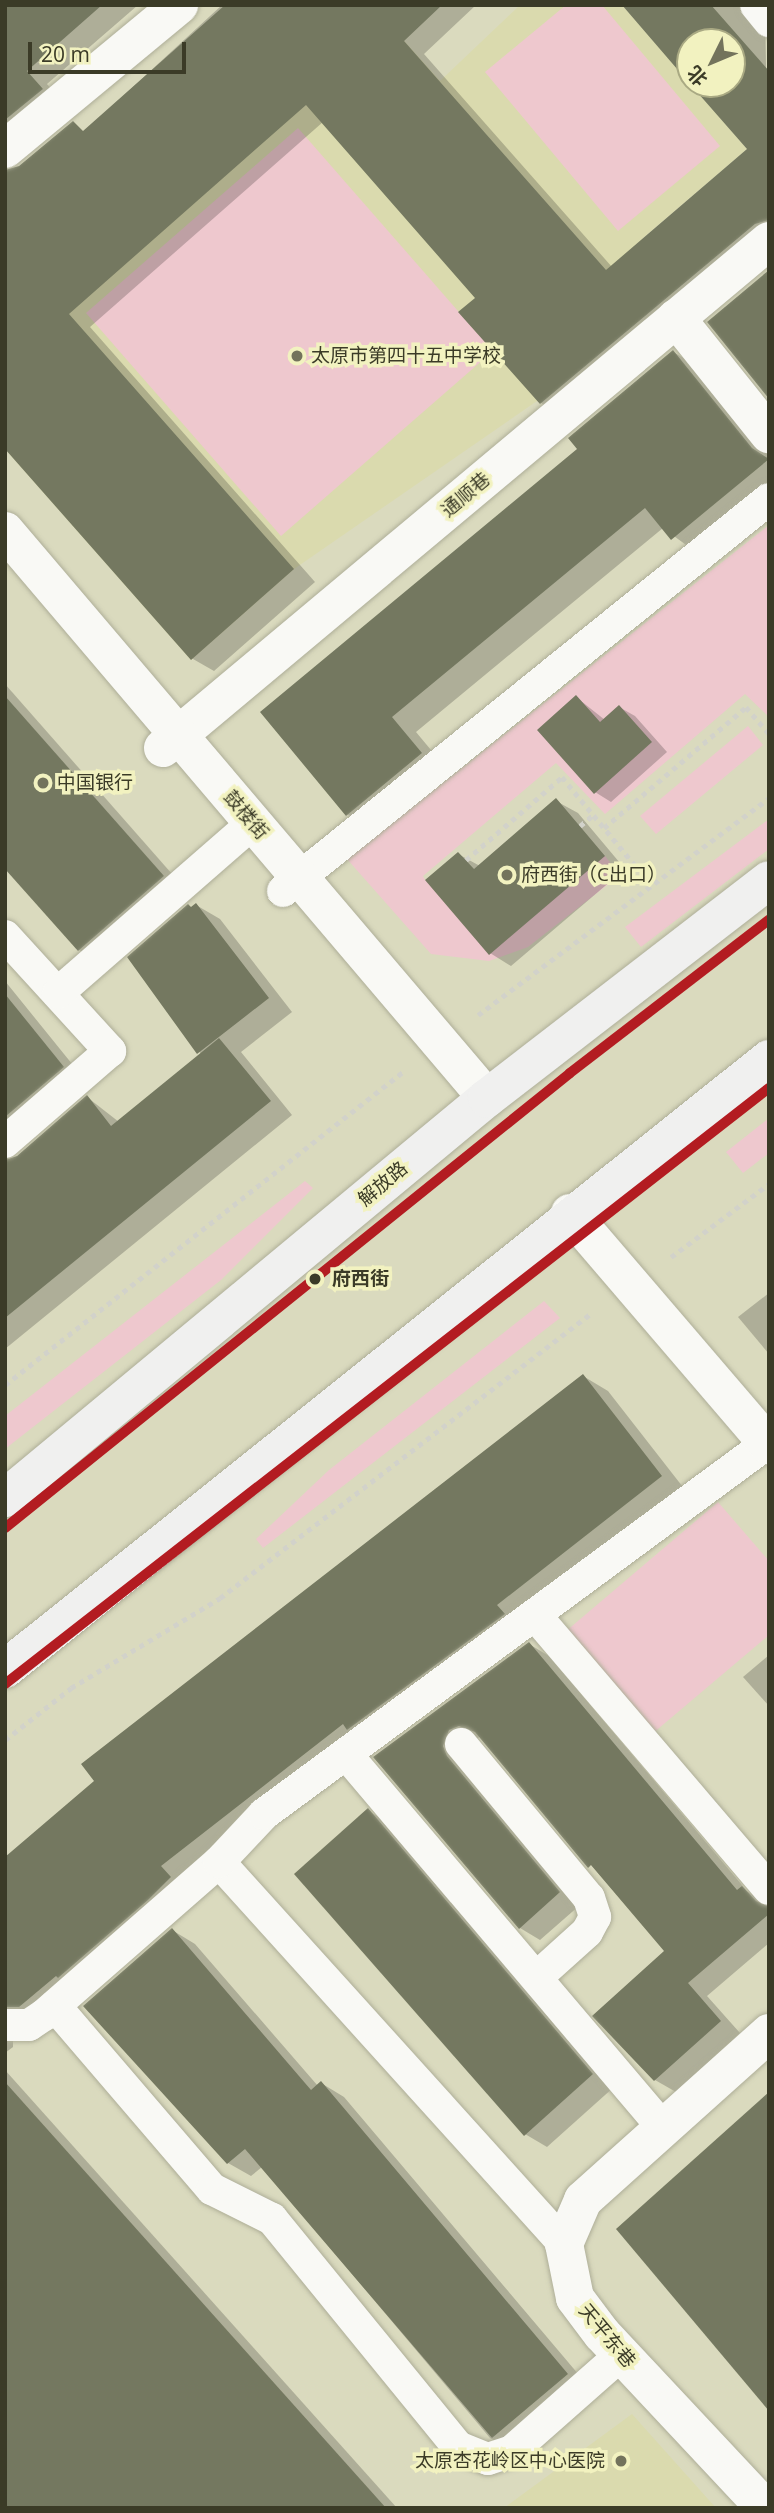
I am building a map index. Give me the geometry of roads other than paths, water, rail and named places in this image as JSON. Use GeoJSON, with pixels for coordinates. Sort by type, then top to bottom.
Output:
{"type":"FeatureCollection","features":[{"type":"Feature","properties":{"kind":"main road","name":"解放路"},"geometry":{"type":"LineString","coordinates":[[5,1498],[478,1105],[769,880]]}},
{"type":"Feature","properties":{"kind":"main road"},"geometry":{"type":"LineString","coordinates":[[5,1669],[570,1213],[769,1059]]}},
{"type":"Feature","properties":{"kind":"street"},"geometry":{"type":"LineString","coordinates":[[5,149],[179,5]]}},
{"type":"Feature","properties":{"kind":"street","name":"通顺巷"},"geometry":{"type":"LineString","coordinates":[[170,742],[769,241]]}},
{"type":"Feature","properties":{"kind":"street"},"geometry":{"type":"LineString","coordinates":[[676,318],[769,434]]}},
{"type":"Feature","properties":{"kind":"street","name":"鼓楼街"},"geometry":{"type":"LineString","coordinates":[[5,531],[170,742]]}},
{"type":"Feature","properties":{"kind":"street","name":"鼓楼街"},"geometry":{"type":"LineString","coordinates":[[5,561],[170,742],[478,1105]]}},
{"type":"Feature","properties":{"kind":"street"},"geometry":{"type":"LineString","coordinates":[[570,1213],[768,1444]]}},
{"type":"Feature","properties":{"kind":"street"},"geometry":{"type":"LineString","coordinates":[[564,2244],[583,2200],[769,2033]]}},
{"type":"Feature","properties":{"kind":"street","name":"天平东巷"},"geometry":{"type":"LineString","coordinates":[[564,2244],[575,2298],[621,2355],[765,2508]]}},
{"type":"Feature","properties":{"kind":"lane"},"geometry":{"type":"LineString","coordinates":[[756,5],[769,21]]}},
{"type":"Feature","properties":{"kind":"lane"},"geometry":{"type":"LineString","coordinates":[[291,884],[769,499]]}},
{"type":"Feature","properties":{"kind":"lane"},"geometry":{"type":"LineString","coordinates":[[58,993],[245,830]]}},
{"type":"Feature","properties":{"kind":"lane"},"geometry":{"type":"LineString","coordinates":[[5,936],[110,1051],[5,1142]]}},
{"type":"Feature","properties":{"kind":"lane"},"geometry":{"type":"LineString","coordinates":[[5,2025],[29,2025],[55,2006],[219,1862],[264,1814],[768,1444]]}},
{"type":"Feature","properties":{"kind":"lane"},"geometry":{"type":"LineString","coordinates":[[535,1615],[769,1889]]}},
{"type":"Feature","properties":{"kind":"lane"},"geometry":{"type":"LineString","coordinates":[[461,1744],[589,1898],[595,1917],[587,1932],[537,1977]]}},
{"type":"Feature","properties":{"kind":"lane"},"geometry":{"type":"LineString","coordinates":[[346,1754],[663,2128]]}},
{"type":"Feature","properties":{"kind":"lane"},"geometry":{"type":"LineString","coordinates":[[219,1862],[564,2244]]}},
{"type":"Feature","properties":{"kind":"lane"},"geometry":{"type":"LineString","coordinates":[[55,2006],[212,2189],[272,2219],[458,2447],[488,2459],[512,2451],[621,2355]]}},
{"type":"Feature","properties":{"kind":"place","name":"太原市第四十五中学校"},"geometry":{"type":"Point","coordinates":[297,356]}},
{"type":"Feature","properties":{"kind":"place","name":"中国银行"},"geometry":{"type":"Point","coordinates":[43,783]}},
{"type":"Feature","properties":{"kind":"place","name":"府西街（C出口）"},"geometry":{"type":"Point","coordinates":[507,875]}},
{"type":"Feature","properties":{"kind":"place","name":"府西街"},"geometry":{"type":"Point","coordinates":[315,1279]}},
{"type":"Feature","properties":{"kind":"place","name":"太原杏花岭区中心医院"},"geometry":{"type":"Point","coordinates":[621,2461]}}]}
